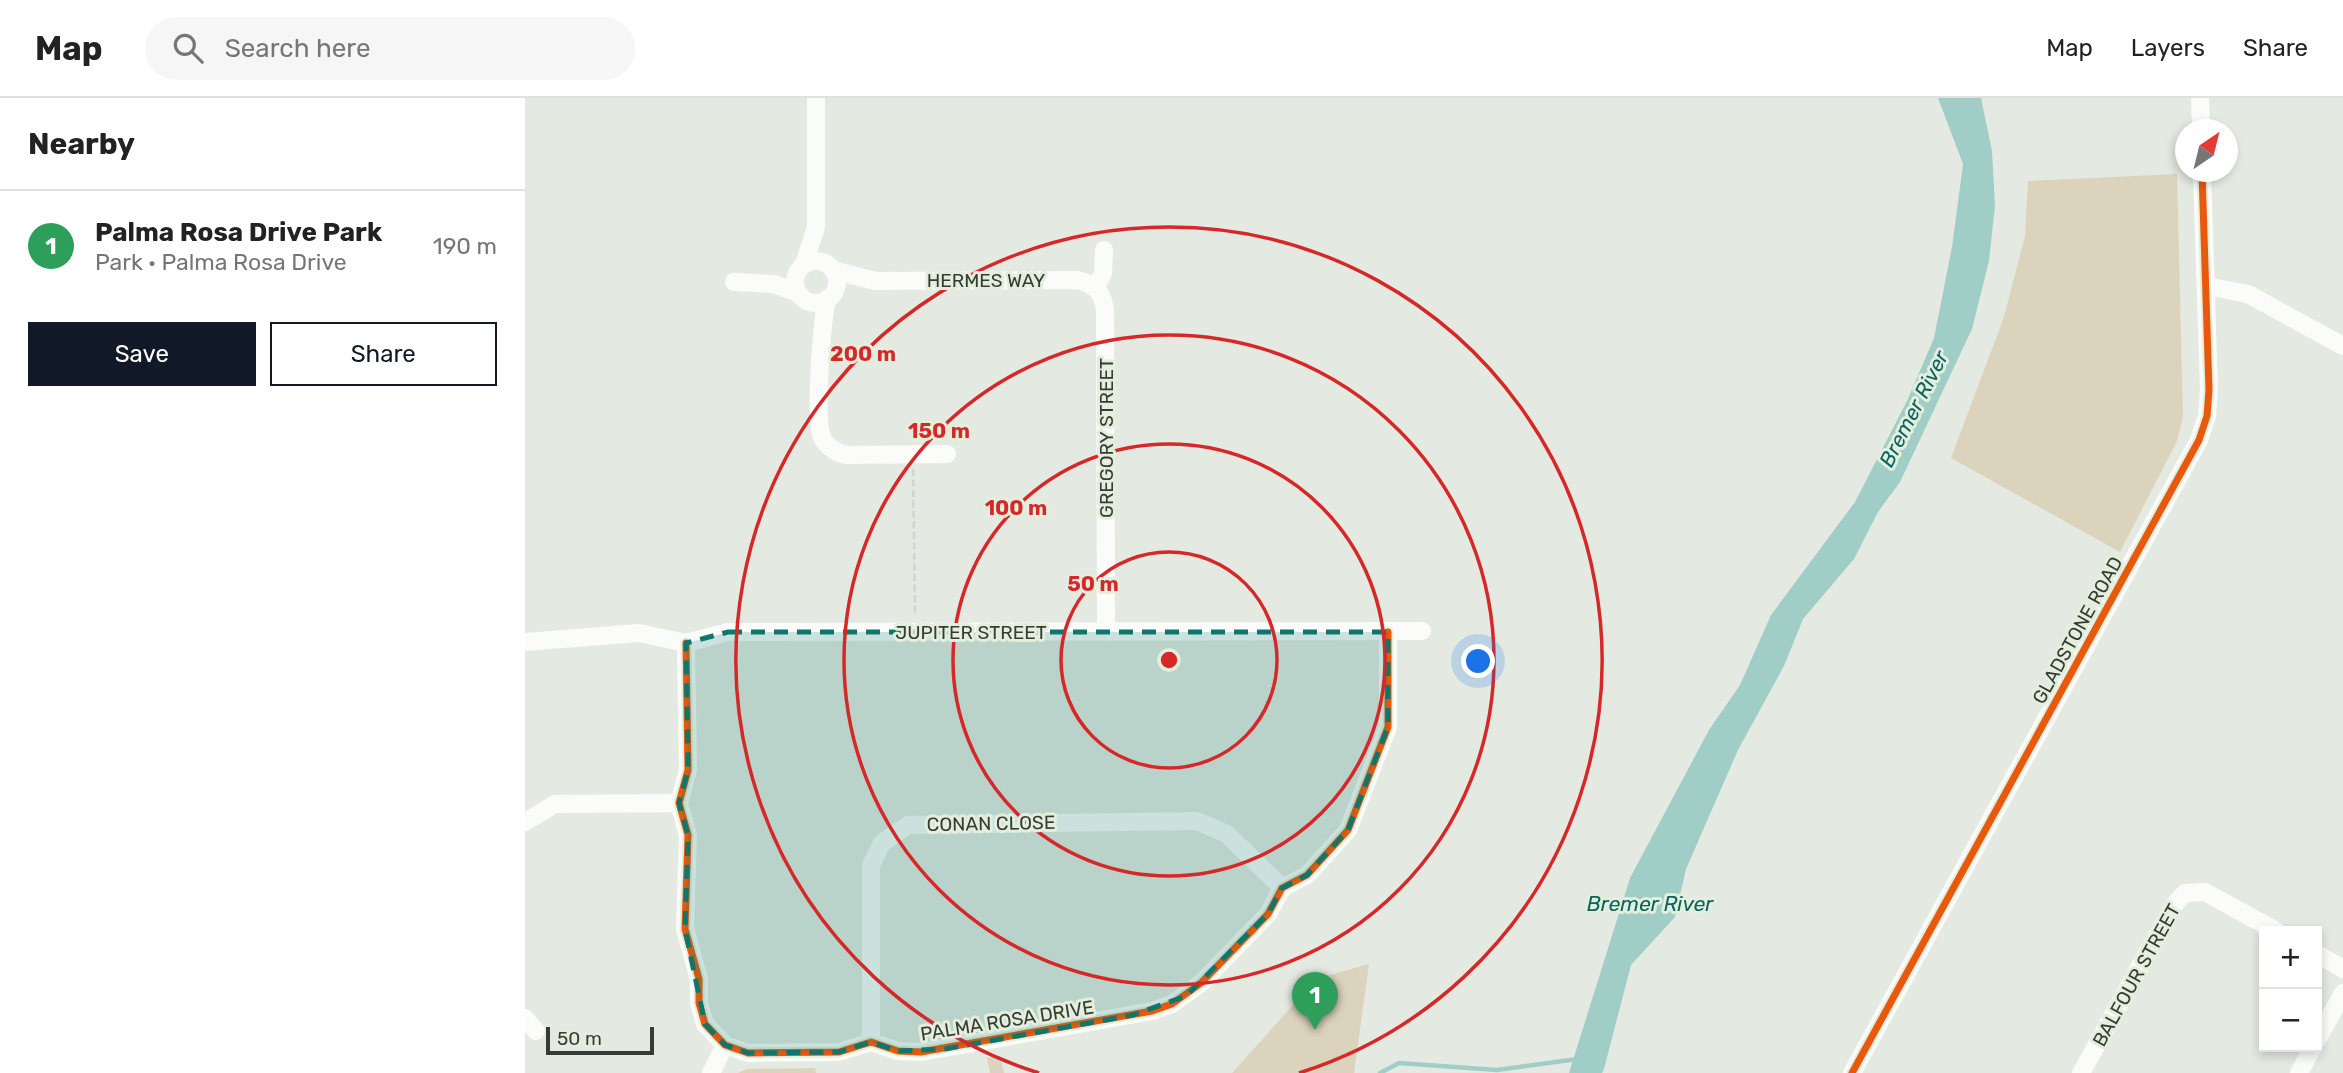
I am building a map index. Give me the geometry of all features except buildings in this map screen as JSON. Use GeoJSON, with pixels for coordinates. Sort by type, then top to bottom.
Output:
{"type":"FeatureCollection","features":[{"type":"Feature","properties":{"kind":"street"},"geometry":{"type":"LineString","coordinates":[[816,98],[816,227],[795,281],[821,341]]}},
{"type":"Feature","properties":{"kind":"street"},"geometry":{"type":"LineString","coordinates":[[2200,98],[2201,119]]}},
{"type":"Feature","properties":{"kind":"street","name":"GLADSTONE ROAD"},"geometry":{"type":"LineString","coordinates":[[1852,1073],[2196,448],[2205,424],[2209,398],[2201,182]]}},
{"type":"Feature","properties":{"kind":"street"},"geometry":{"type":"LineString","coordinates":[[816,227],[837,283],[830,297],[821,341],[821,428],[827,443],[840,454],[947,454]]}},
{"type":"Feature","properties":{"kind":"street"},"geometry":{"type":"LineString","coordinates":[[1095,287],[1103,273],[1104,250]]}},
{"type":"Feature","properties":{"kind":"street"},"geometry":{"type":"LineString","coordinates":[[761,282],[817,261],[831,267]]}},
{"type":"Feature","properties":{"kind":"street","name":"HERMES WAY"},"geometry":{"type":"LineString","coordinates":[[831,267],[874,281],[1078,280],[1095,287]]}},
{"type":"Feature","properties":{"kind":"street","name":"HERMES WAY"},"geometry":{"type":"LineString","coordinates":[[830,297],[874,281]]}},
{"type":"Feature","properties":{"kind":"street"},"geometry":{"type":"LineString","coordinates":[[734,282],[761,282],[803,297],[830,297]]}},
{"type":"Feature","properties":{"kind":"street"},"geometry":{"type":"LineString","coordinates":[[2206,286],[2248,294],[2343,346]]}},
{"type":"Feature","properties":{"kind":"street","name":"GREGORY STREET"},"geometry":{"type":"LineString","coordinates":[[1095,287],[1104,301],[1105,313],[1106,632]]}},
{"type":"Feature","properties":{"kind":"street","name":"JUPITER STREET"},"geometry":{"type":"LineString","coordinates":[[525,642],[639,633],[686,643],[728,632],[1422,631]]}},
{"type":"Feature","properties":{"kind":"street","name":"PALMA ROSA DRIVE"},"geometry":{"type":"LineString","coordinates":[[871,1042],[898,1051],[921,1052],[992,1041],[1133,1015],[1172,1004],[1201,983],[1268,914],[1282,888],[1307,875],[1348,830],[1388,727],[1388,632]]}},
{"type":"Feature","properties":{"kind":"street"},"geometry":{"type":"LineString","coordinates":[[686,643],[688,770],[679,803],[688,835],[687,944],[699,979],[699,1003],[705,1024],[725,1045],[748,1053],[839,1052],[871,1042]]}},
{"type":"Feature","properties":{"kind":"street"},"geometry":{"type":"LineString","coordinates":[[525,822],[555,804],[679,803]]}},
{"type":"Feature","properties":{"kind":"street","name":"CONAN CLOSE"},"geometry":{"type":"LineString","coordinates":[[871,1042],[871,865],[882,843],[908,825],[1197,821],[1227,834],[1282,888]]}},
{"type":"Feature","properties":{"kind":"street","name":"BALFOUR STREET"},"geometry":{"type":"LineString","coordinates":[[2081,1073],[2174,905],[2185,893],[2205,892],[2267,926]]}},
{"type":"Feature","properties":{"kind":"street"},"geometry":{"type":"LineString","coordinates":[[2322,957],[2343,969]]}},
{"type":"Feature","properties":{"kind":"street"},"geometry":{"type":"LineString","coordinates":[[2322,1031],[2343,993]]}},
{"type":"Feature","properties":{"kind":"street"},"geometry":{"type":"LineString","coordinates":[[711,1073],[725,1045]]}},
{"type":"Feature","properties":{"kind":"street"},"geometry":{"type":"LineString","coordinates":[[2299,1073],[2310,1052]]}},
{"type":"Feature","properties":{"kind":"path"},"geometry":{"type":"LineString","coordinates":[[913,455],[915,633]]}},
{"type":"Feature","properties":{"kind":"path"},"geometry":{"type":"LineString","coordinates":[[992,1041],[997,1073]]}},
{"type":"Feature","properties":{"kind":"highlighted area"},"geometry":{"type":"Polygon","coordinates":[[[728,632],[1388,632],[1388,727],[1348,830],[1307,875],[1282,888],[1268,914],[1186,996],[1133,1015],[945,1049],[898,1051],[871,1042],[839,1052],[748,1053],[725,1045],[705,1024],[685,929],[688,835],[679,803],[688,770],[686,643],[728,632]]]}},
{"type":"Feature","properties":{"kind":"shaded area"},"geometry":{"type":"Polygon","coordinates":[[[2175,174],[2175,182],[2177,182],[2183,417],[2177,441],[2120,552],[1951,458],[2004,317],[2025,236],[2028,181],[2175,174]]]}},
{"type":"Feature","properties":{"kind":"shaded area"},"geometry":{"type":"Polygon","coordinates":[[[1369,964],[1354,1073],[1232,1073],[1310,986],[1326,976],[1369,964]]]}},
{"type":"Feature","properties":{"kind":"shaded area"},"geometry":{"type":"Polygon","coordinates":[[[1000,1056],[1004,1073],[990,1073],[987,1058],[1000,1056]]]}},
{"type":"Feature","properties":{"kind":"shaded area"},"geometry":{"type":"Polygon","coordinates":[[[815,1068],[816,1073],[738,1073],[747,1069],[815,1068]]]}},
{"type":"Feature","properties":{"kind":"water","name":"Bremer River"},"geometry":{"type":"Polygon","coordinates":[[[1938,98],[1981,98],[1992,151],[1995,206],[1989,261],[1972,329],[1900,482],[1878,512],[1854,559],[1803,619],[1784,666],[1738,750],[1686,869],[1675,917],[1631,965],[1602,1073],[1569,1073],[1630,878],[1709,730],[1740,685],[1771,615],[1855,502],[1907,401],[1934,338],[1952,247],[1963,164],[1938,98]]]}},
{"type":"Feature","properties":{"kind":"waterway"},"geometry":{"type":"LineString","coordinates":[[1380,1073],[1399,1063],[1497,1070],[1578,1059]]}},
{"type":"Feature","properties":{"kind":"cycle path"},"geometry":{"type":"LineString","coordinates":[[1852,1073],[2199,440],[2207,416],[2209,390],[2202,182]]}},
{"type":"Feature","properties":{"kind":"cycle path"},"geometry":{"type":"LineString","coordinates":[[686,643],[688,770],[679,803],[688,835],[685,929],[699,979],[699,1003],[705,1024],[725,1045],[748,1053],[839,1052],[871,1042],[898,1051],[921,1052],[1152,1011],[1172,1004],[1201,983],[1268,914],[1282,888],[1307,875],[1348,830],[1388,727],[1388,632]]}},
{"type":"Feature","properties":{"kind":"place","name":"Palma Rosa Drive Park"},"geometry":{"type":"Point","coordinates":[1315,1030]}}]}
